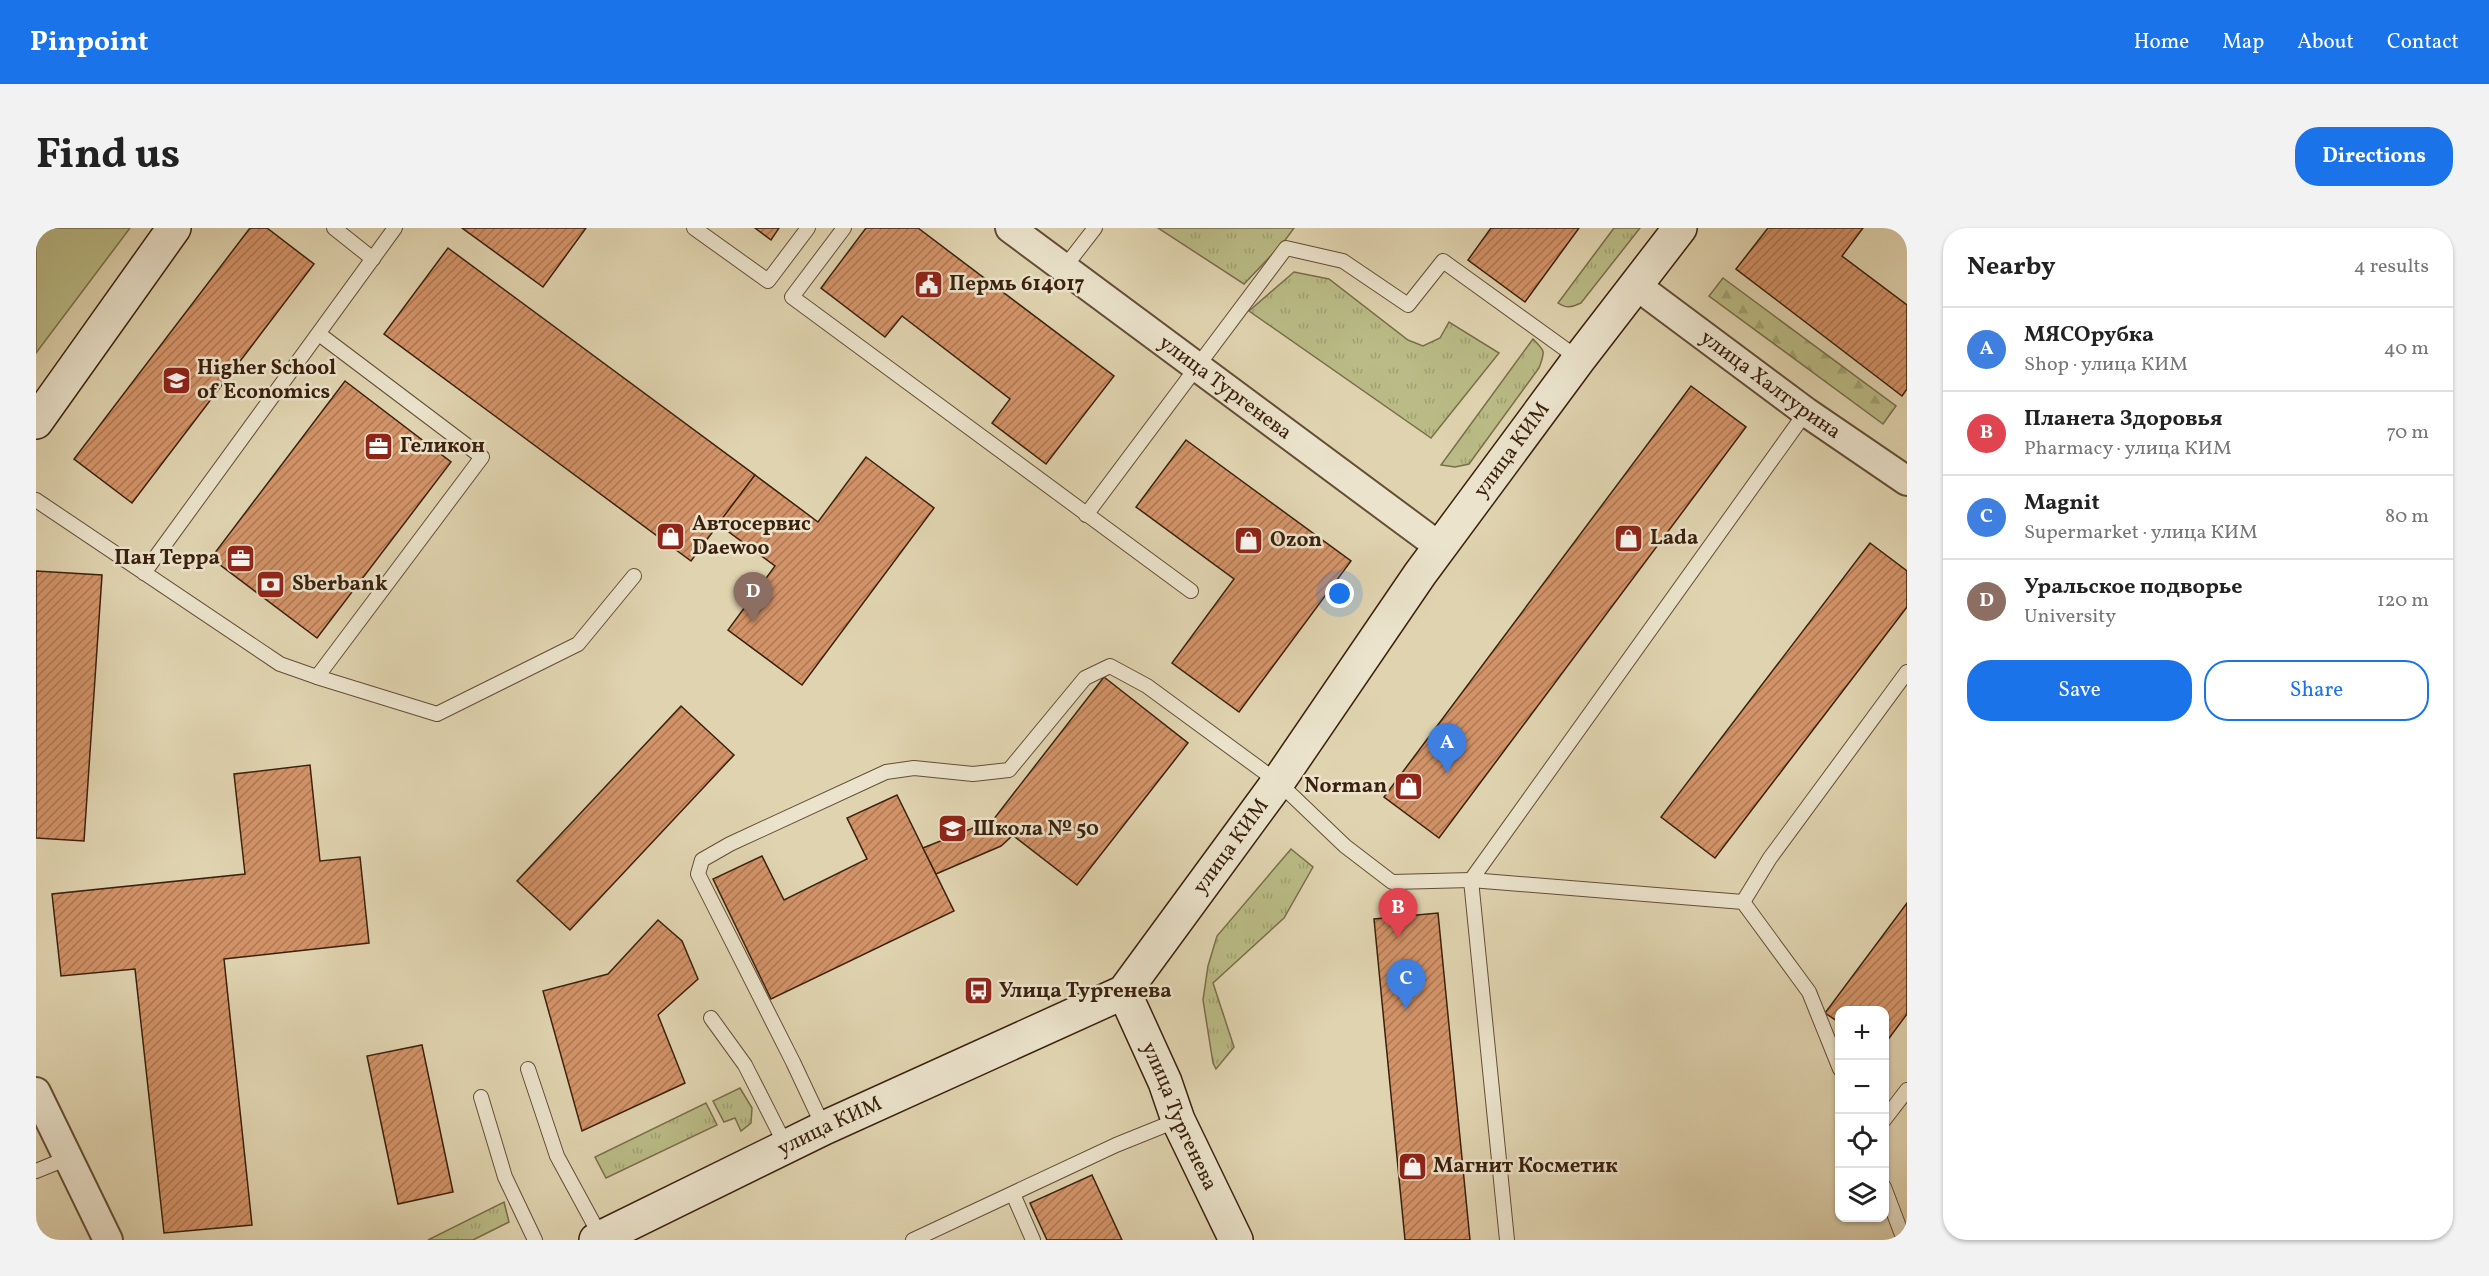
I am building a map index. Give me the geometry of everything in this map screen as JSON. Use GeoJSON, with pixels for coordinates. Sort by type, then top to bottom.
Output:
{"type":"FeatureCollection","features":[{"type":"Feature","properties":{"kind":"street"},"geometry":{"type":"LineString","coordinates":[[36,422],[174,228]]}},
{"type":"Feature","properties":{"kind":"street","name":"улица Тургенева"},"geometry":{"type":"LineString","coordinates":[[1010,228],[1440,547]]}},
{"type":"Feature","properties":{"kind":"street","name":"улица КИМ"},"geometry":{"type":"LineString","coordinates":[[598,1239],[824,1128],[1124,992],[1278,782],[1420,574],[1579,359],[1680,228]]}},
{"type":"Feature","properties":{"kind":"street","name":"улица Халтурина"},"geometry":{"type":"LineString","coordinates":[[1637,286],[1806,412],[1907,480]]}},
{"type":"Feature","properties":{"kind":"street","name":"улица Тургенева"},"geometry":{"type":"LineString","coordinates":[[1124,992],[1165,1082],[1179,1120],[1236,1240]]}},
{"type":"Feature","properties":{"kind":"street"},"geometry":{"type":"LineString","coordinates":[[36,1092],[108,1240]]}},
{"type":"Feature","properties":{"kind":"lane"},"geometry":{"type":"LineString","coordinates":[[334,228],[373,259]]}},
{"type":"Feature","properties":{"kind":"lane"},"geometry":{"type":"LineString","coordinates":[[144,573],[395,228]]}},
{"type":"Feature","properties":{"kind":"lane"},"geometry":{"type":"LineString","coordinates":[[693,228],[768,280],[808,228]]}},
{"type":"Feature","properties":{"kind":"lane"},"geometry":{"type":"LineString","coordinates":[[844,228],[792,297],[1191,591]]}},
{"type":"Feature","properties":{"kind":"lane"},"geometry":{"type":"LineString","coordinates":[[1064,268],[1095,228]]}},
{"type":"Feature","properties":{"kind":"lane"},"geometry":{"type":"LineString","coordinates":[[1086,515],[1286,248],[1343,261],[1408,305],[1443,261],[1579,359]]}},
{"type":"Feature","properties":{"kind":"lane"},"geometry":{"type":"LineString","coordinates":[[317,677],[482,457],[319,334]]}},
{"type":"Feature","properties":{"kind":"lane"},"geometry":{"type":"LineString","coordinates":[[1507,1240],[1471,880],[1806,412]]}},
{"type":"Feature","properties":{"kind":"lane"},"geometry":{"type":"LineString","coordinates":[[36,500],[280,664],[437,714],[578,644],[634,576]]}},
{"type":"Feature","properties":{"kind":"lane"},"geometry":{"type":"LineString","coordinates":[[824,1128],[698,874],[702,860],[730,844],[886,772],[914,768],[973,774],[1009,770],[1085,678],[1110,666],[1147,686],[1278,782],[1346,846],[1392,882],[1471,880],[1743,902],[1809,992],[1835,1060]]}},
{"type":"Feature","properties":{"kind":"lane"},"geometry":{"type":"LineString","coordinates":[[1743,902],[1770,858],[1907,672]]}},
{"type":"Feature","properties":{"kind":"lane"},"geometry":{"type":"LineString","coordinates":[[711,1018],[746,1065],[786,1146]]}},
{"type":"Feature","properties":{"kind":"lane"},"geometry":{"type":"LineString","coordinates":[[528,1070],[557,1156],[598,1239]]}},
{"type":"Feature","properties":{"kind":"lane"},"geometry":{"type":"LineString","coordinates":[[1889,1114],[1907,1090]]}},
{"type":"Feature","properties":{"kind":"lane"},"geometry":{"type":"LineString","coordinates":[[481,1097],[505,1177],[535,1240]]}},
{"type":"Feature","properties":{"kind":"lane"},"geometry":{"type":"LineString","coordinates":[[913,1240],[1116,1145],[1179,1120]]}},
{"type":"Feature","properties":{"kind":"lane"},"geometry":{"type":"LineString","coordinates":[[36,1171],[68,1158]]}},
{"type":"Feature","properties":{"kind":"lane"},"geometry":{"type":"LineString","coordinates":[[1013,1194],[1033,1240]]}},
{"type":"Feature","properties":{"kind":"lane"},"geometry":{"type":"LineString","coordinates":[[1889,1200],[1904,1240]]}},
{"type":"Feature","properties":{"kind":"green space"},"geometry":{"type":"Polygon","coordinates":[[[36,228],[130,228],[36,353],[36,228]]]}},
{"type":"Feature","properties":{"kind":"green space"},"geometry":{"type":"Polygon","coordinates":[[[1158,228],[1294,228],[1244,284],[1158,228]]]}},
{"type":"Feature","properties":{"kind":"green space"},"geometry":{"type":"Polygon","coordinates":[[[1614,228],[1640,228],[1581,303],[1570,307],[1558,303],[1614,228]]]}},
{"type":"Feature","properties":{"kind":"green space"},"geometry":{"type":"Polygon","coordinates":[[[1294,272],[1329,279],[1408,340],[1423,346],[1440,338],[1449,322],[1499,353],[1431,438],[1249,311],[1294,272]]]}},
{"type":"Feature","properties":{"kind":"green space"},"geometry":{"type":"Polygon","coordinates":[[[1723,278],[1896,406],[1883,424],[1709,296],[1723,278]]]}},
{"type":"Feature","properties":{"kind":"green space"},"geometry":{"type":"Polygon","coordinates":[[[1533,339],[1543,352],[1539,368],[1469,464],[1455,467],[1441,465],[1533,339]]]}},
{"type":"Feature","properties":{"kind":"green space"},"geometry":{"type":"Polygon","coordinates":[[[1291,849],[1313,867],[1284,918],[1213,983],[1234,1047],[1216,1069],[1213,1063],[1203,1000],[1208,966],[1217,936],[1291,849]]]}},
{"type":"Feature","properties":{"kind":"green space"},"geometry":{"type":"Polygon","coordinates":[[[740,1088],[752,1108],[751,1123],[741,1131],[735,1118],[724,1122],[713,1101],[740,1088]]]}},
{"type":"Feature","properties":{"kind":"green space"},"geometry":{"type":"Polygon","coordinates":[[[706,1103],[717,1125],[606,1178],[595,1157],[706,1103]]]}},
{"type":"Feature","properties":{"kind":"green space"},"geometry":{"type":"Polygon","coordinates":[[[504,1202],[509,1222],[473,1240],[428,1240],[504,1202]]]}},
{"type":"Feature","properties":{"kind":"building"},"geometry":{"type":"Polygon","coordinates":[[[250,228],[267,228],[314,264],[132,503],[74,459],[250,228]]]}},
{"type":"Feature","properties":{"kind":"building"},"geometry":{"type":"Polygon","coordinates":[[[462,228],[586,228],[543,287],[462,228]]]}},
{"type":"Feature","properties":{"kind":"building"},"geometry":{"type":"Polygon","coordinates":[[[755,228],[779,228],[771,240],[755,228]]]}},
{"type":"Feature","properties":{"kind":"building"},"geometry":{"type":"Polygon","coordinates":[[[866,228],[918,228],[1114,376],[1046,464],[992,423],[1010,399],[902,316],[885,337],[821,288],[866,228]]]}},
{"type":"Feature","properties":{"kind":"building"},"geometry":{"type":"Polygon","coordinates":[[[1491,228],[1579,228],[1525,302],[1468,260],[1491,228]]]}},
{"type":"Feature","properties":{"kind":"building"},"geometry":{"type":"Polygon","coordinates":[[[1768,228],[1863,228],[1842,256],[1907,305],[1907,389],[1902,396],[1736,269],[1768,228]]]}},
{"type":"Feature","properties":{"kind":"building"},"geometry":{"type":"Polygon","coordinates":[[[448,248],[755,475],[691,561],[384,334],[448,248]]]}},
{"type":"Feature","properties":{"kind":"building"},"geometry":{"type":"Polygon","coordinates":[[[345,381],[451,462],[317,638],[211,558],[345,381]]]}},
{"type":"Feature","properties":{"kind":"building"},"geometry":{"type":"Polygon","coordinates":[[[1691,386],[1746,427],[1439,838],[1384,797],[1691,386]]]}},
{"type":"Feature","properties":{"kind":"building"},"geometry":{"type":"Polygon","coordinates":[[[1186,440],[1351,561],[1239,712],[1172,663],[1234,579],[1136,507],[1186,440]]]}},
{"type":"Feature","properties":{"kind":"building"},"geometry":{"type":"Polygon","coordinates":[[[866,457],[934,508],[802,685],[728,630],[775,566],[718,524],[755,475],[818,522],[866,457]]]}},
{"type":"Feature","properties":{"kind":"building"},"geometry":{"type":"Polygon","coordinates":[[[1870,543],[1907,571],[1907,607],[1715,858],[1661,817],[1870,543]]]}},
{"type":"Feature","properties":{"kind":"building"},"geometry":{"type":"Polygon","coordinates":[[[36,571],[102,575],[84,841],[36,838],[36,571]]]}},
{"type":"Feature","properties":{"kind":"building"},"geometry":{"type":"Polygon","coordinates":[[[1104,677],[1188,743],[1077,885],[993,820],[1104,677]]]}},
{"type":"Feature","properties":{"kind":"building"},"geometry":{"type":"Polygon","coordinates":[[[681,706],[734,755],[570,930],[517,881],[681,706]]]}},
{"type":"Feature","properties":{"kind":"building"},"geometry":{"type":"Polygon","coordinates":[[[310,765],[320,861],[360,857],[369,943],[224,959],[252,1225],[164,1233],[135,969],[61,976],[52,894],[245,874],[234,774],[310,765]]]}},
{"type":"Feature","properties":{"kind":"building"},"geometry":{"type":"Polygon","coordinates":[[[897,795],[954,911],[771,999],[713,879],[762,856],[784,900],[867,859],[847,818],[897,795]]]}},
{"type":"Feature","properties":{"kind":"building"},"geometry":{"type":"Polygon","coordinates":[[[993,820],[1013,835],[1001,846],[936,874],[923,848],[993,820]]]}},
{"type":"Feature","properties":{"kind":"building"},"geometry":{"type":"Polygon","coordinates":[[[1907,903],[1907,1014],[1889,1038],[1889,1006],[1835,1006],[1835,1020],[1825,1013],[1907,903]]]}},
{"type":"Feature","properties":{"kind":"building"},"geometry":{"type":"Polygon","coordinates":[[[1438,913],[1470,1240],[1405,1240],[1374,919],[1438,913]]]}},
{"type":"Feature","properties":{"kind":"building"},"geometry":{"type":"Polygon","coordinates":[[[658,920],[682,941],[698,979],[658,1015],[685,1083],[582,1131],[543,991],[608,974],[658,920]]]}},
{"type":"Feature","properties":{"kind":"building"},"geometry":{"type":"Polygon","coordinates":[[[422,1045],[453,1192],[398,1204],[367,1056],[422,1045]]]}},
{"type":"Feature","properties":{"kind":"building"},"geometry":{"type":"Polygon","coordinates":[[[1092,1175],[1122,1240],[1047,1240],[1030,1203],[1092,1175]]]}},
{"type":"Feature","properties":{"kind":"place","name":"Пермь 614017"},"geometry":{"type":"Point","coordinates":[928,284]}},
{"type":"Feature","properties":{"kind":"place","name":"Higher School of Economics"},"geometry":{"type":"Point","coordinates":[176,380]}},
{"type":"Feature","properties":{"kind":"place","name":"Геликон"},"geometry":{"type":"Point","coordinates":[379,446]}},
{"type":"Feature","properties":{"kind":"place","name":"Автосервис Daewoo"},"geometry":{"type":"Point","coordinates":[671,536]}},
{"type":"Feature","properties":{"kind":"place","name":"Lada"},"geometry":{"type":"Point","coordinates":[1629,538]}},
{"type":"Feature","properties":{"kind":"place","name":"Ozon"},"geometry":{"type":"Point","coordinates":[1249,540]}},
{"type":"Feature","properties":{"kind":"place","name":"Пан Терра"},"geometry":{"type":"Point","coordinates":[241,558]}},
{"type":"Feature","properties":{"kind":"place","name":"Sberbank"},"geometry":{"type":"Point","coordinates":[271,584]}},
{"type":"Feature","properties":{"kind":"place","name":"Уральское подворье"},"geometry":{"type":"Point","coordinates":[753,622]}},
{"type":"Feature","properties":{"kind":"place","name":"МЯСОрубка"},"geometry":{"type":"Point","coordinates":[1447,773]}},
{"type":"Feature","properties":{"kind":"place","name":"Norman"},"geometry":{"type":"Point","coordinates":[1408,786]}},
{"type":"Feature","properties":{"kind":"place","name":"Школа № 50"},"geometry":{"type":"Point","coordinates":[952,829]}},
{"type":"Feature","properties":{"kind":"place","name":"Планета Здоровья"},"geometry":{"type":"Point","coordinates":[1398,938]}},
{"type":"Feature","properties":{"kind":"place","name":"Улица Тургенева"},"geometry":{"type":"Point","coordinates":[978,991]}},
{"type":"Feature","properties":{"kind":"place","name":"Magnit"},"geometry":{"type":"Point","coordinates":[1406,1009]}},
{"type":"Feature","properties":{"kind":"place","name":"Магнит Косметик"},"geometry":{"type":"Point","coordinates":[1412,1166]}}]}
